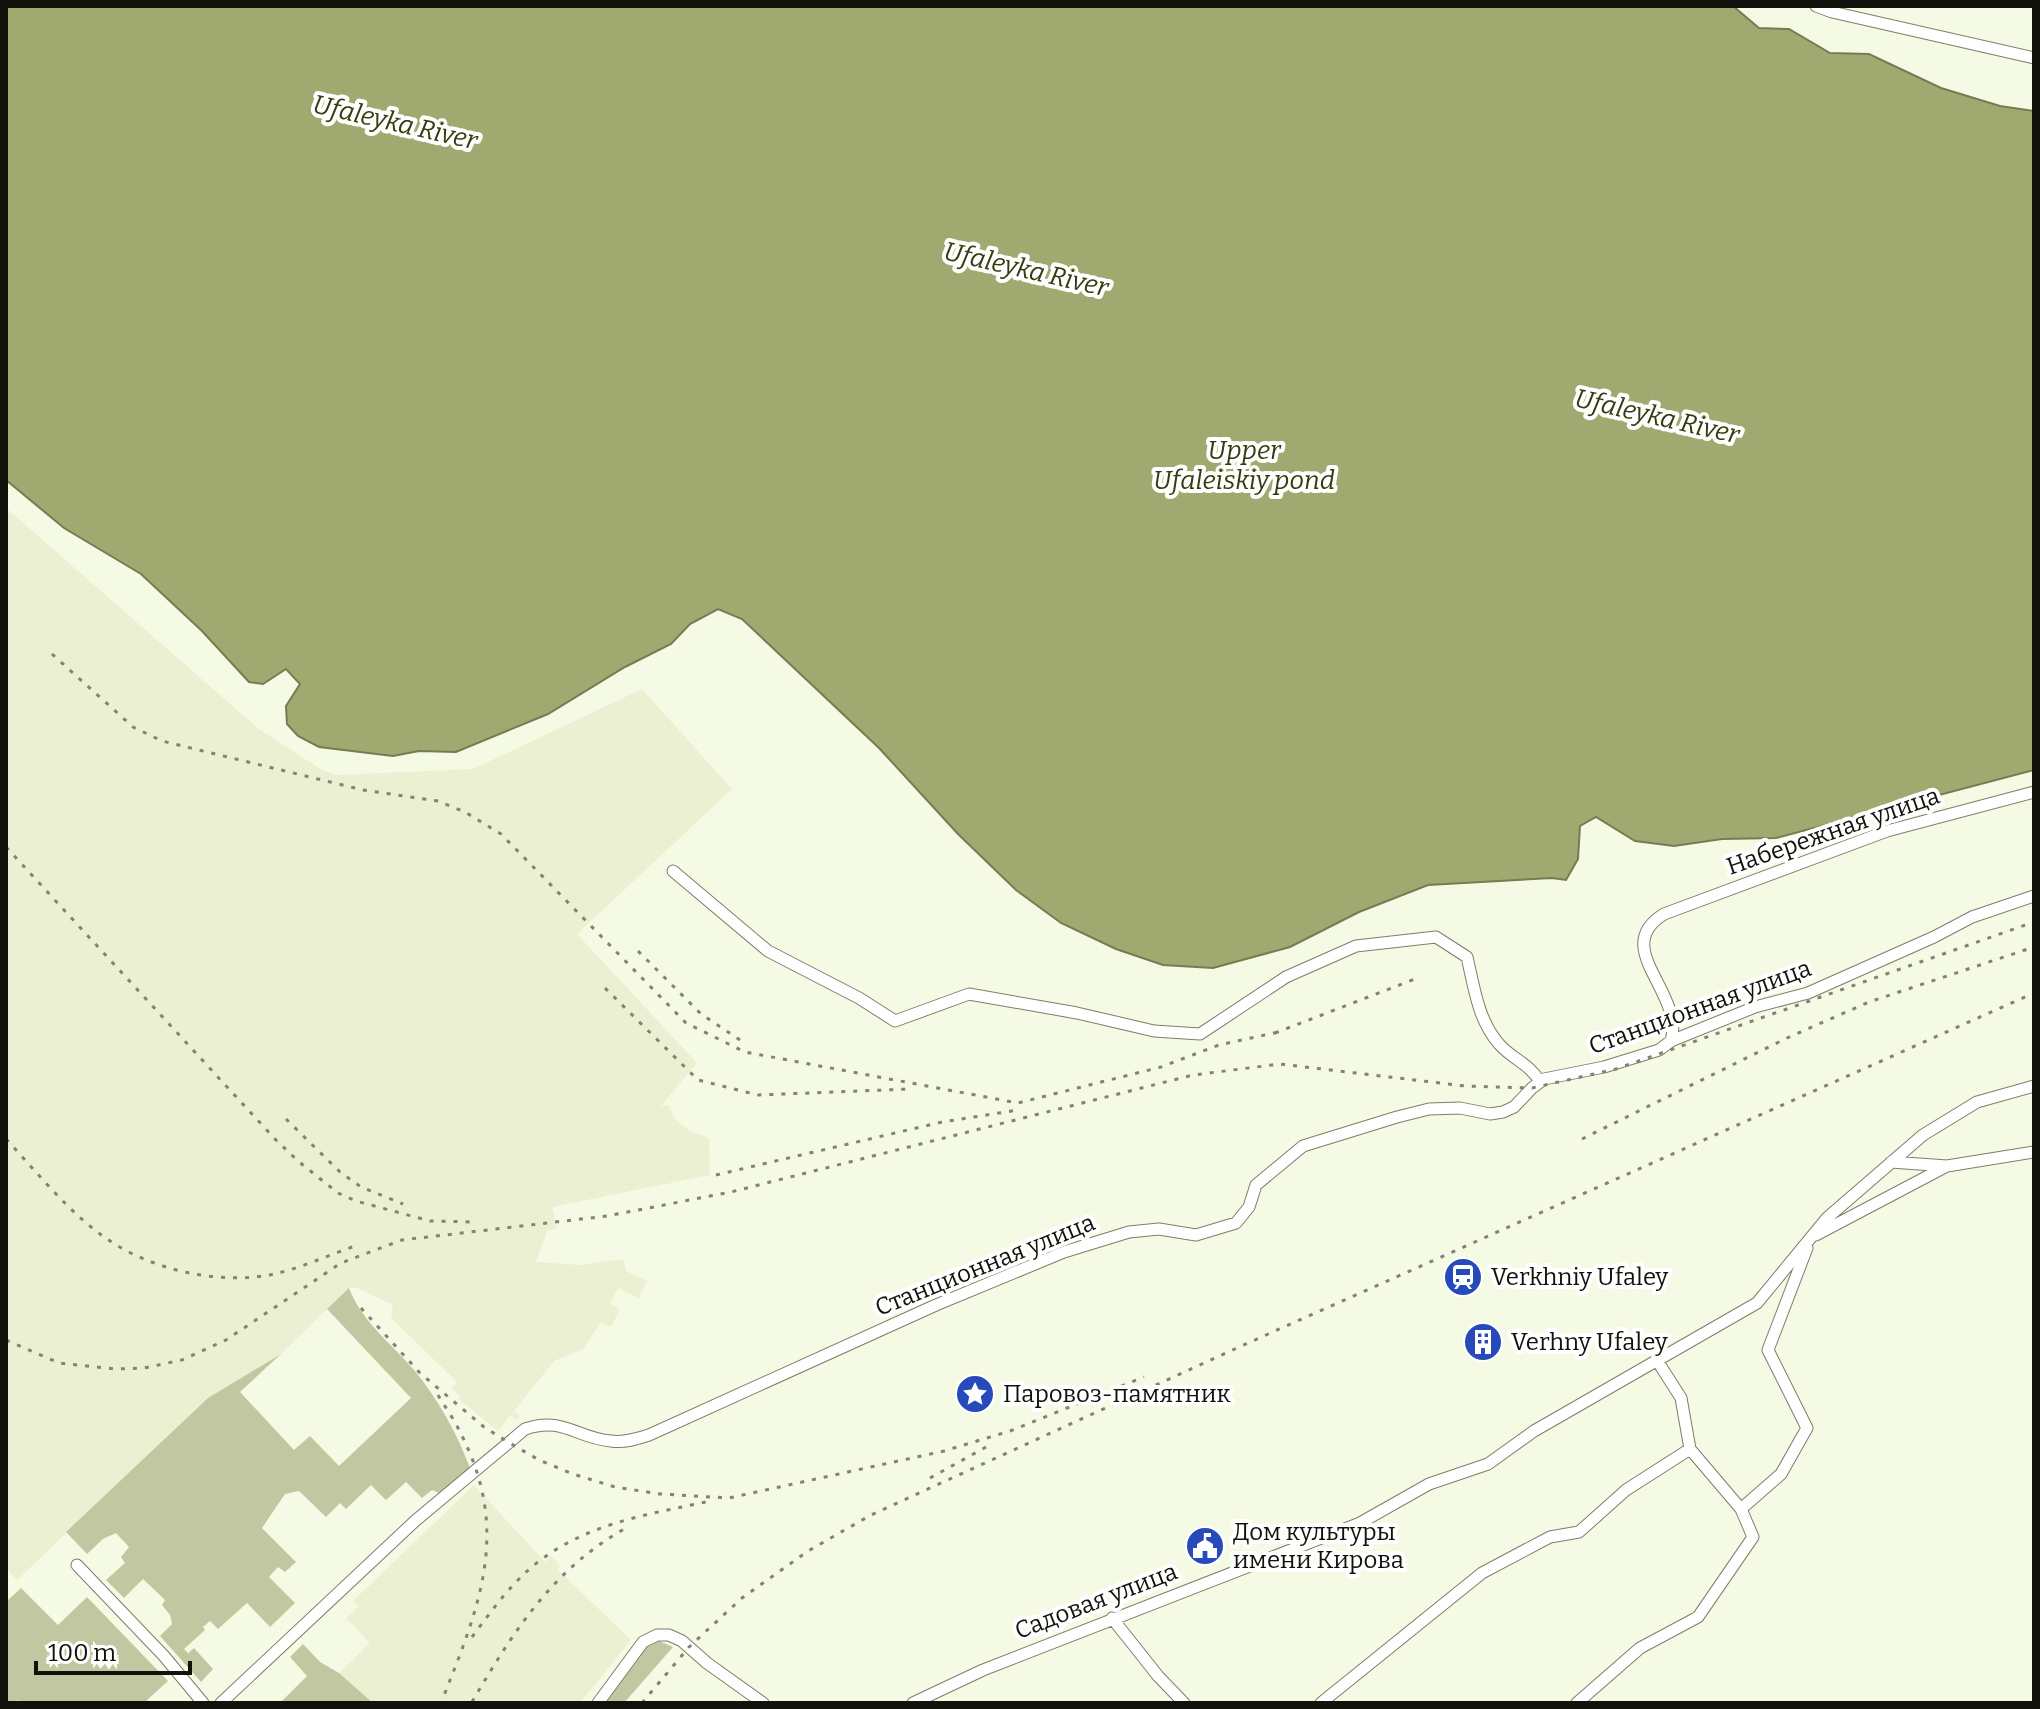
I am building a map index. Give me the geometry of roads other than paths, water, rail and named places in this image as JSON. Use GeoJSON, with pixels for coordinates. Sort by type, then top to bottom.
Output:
{"type":"FeatureCollection","features":[{"type":"Feature","properties":{"kind":"street"},"geometry":{"type":"LineString","coordinates":[[1816,6],[2034,58]]}},
{"type":"Feature","properties":{"kind":"street","name":"Набережная улица"},"geometry":{"type":"LineString","coordinates":[[1671,1041],[1675,1026],[1642,946],[1643,933],[1650,922],[1664,914],[1887,831],[2034,792]]}},
{"type":"Feature","properties":{"kind":"street"},"geometry":{"type":"LineString","coordinates":[[673,871],[768,951],[859,998],[895,1021],[969,994],[1077,1013],[1154,1031],[1200,1034],[1286,977],[1356,946],[1436,937],[1467,957],[1479,1012],[1500,1045],[1533,1069],[1540,1082]]}},
{"type":"Feature","properties":{"kind":"street","name":"Станционная улица"},"geometry":{"type":"LineString","coordinates":[[221,1703],[415,1521],[525,1429],[538,1424],[556,1424],[612,1442],[649,1435],[936,1305],[1064,1252],[1129,1232],[1159,1229],[1196,1235],[1236,1223],[1249,1207],[1256,1185],[1303,1146],[1429,1109],[1460,1108],[1490,1114],[1503,1112],[1514,1107],[1540,1082],[1659,1050],[1671,1041],[1755,1007],[1808,993],[1972,917],[2034,896]]}},
{"type":"Feature","properties":{"kind":"street","name":"Садовая улица"},"geometry":{"type":"LineString","coordinates":[[913,1703],[983,1670],[1112,1618],[1360,1523],[1429,1484],[1488,1464],[1534,1431],[1757,1303],[1827,1218],[1923,1135],[1977,1102],[2034,1086]]}},
{"type":"Feature","properties":{"kind":"street"},"geometry":{"type":"LineString","coordinates":[[1891,1162],[1947,1166],[2034,1152]]}},
{"type":"Feature","properties":{"kind":"street"},"geometry":{"type":"LineString","coordinates":[[1741,1509],[1781,1474],[1807,1428],[1768,1350],[1811,1238],[1947,1166]]}},
{"type":"Feature","properties":{"kind":"street"},"geometry":{"type":"LineString","coordinates":[[1577,1703],[1640,1648],[1698,1617],[1753,1537],[1741,1509],[1690,1449],[1681,1398],[1658,1362]]}},
{"type":"Feature","properties":{"kind":"street"},"geometry":{"type":"LineString","coordinates":[[1321,1703],[1482,1573],[1550,1537],[1579,1532],[1626,1490],[1690,1449]]}},
{"type":"Feature","properties":{"kind":"street"},"geometry":{"type":"LineString","coordinates":[[77,1565],[164,1656],[203,1703]]}},
{"type":"Feature","properties":{"kind":"street"},"geometry":{"type":"LineString","coordinates":[[1112,1618],[1184,1703]]}},
{"type":"Feature","properties":{"kind":"street"},"geometry":{"type":"LineString","coordinates":[[598,1703],[643,1642],[657,1635],[669,1635],[682,1641],[763,1703]]}},
{"type":"Feature","properties":{"kind":"water","name":"Upper Ufaleiskiy pond"},"geometry":{"type":"Polygon","coordinates":[[[6,6],[1733,6],[1759,28],[1789,29],[1830,53],[1869,54],[1941,88],[2000,106],[2034,111],[2034,770],[1776,838],[1722,839],[1674,846],[1635,841],[1596,817],[1580,826],[1578,859],[1566,880],[1552,878],[1428,885],[1359,912],[1290,947],[1213,968],[1163,965],[1116,949],[1061,923],[1016,890],[958,834],[879,748],[742,619],[718,609],[690,624],[671,644],[625,667],[548,714],[456,752],[419,751],[393,756],[319,747],[298,736],[287,724],[286,706],[300,684],[286,669],[263,684],[249,682],[202,631],[141,574],[64,528],[6,480],[6,6]]]}},
{"type":"Feature","properties":{"kind":"railway"},"geometry":{"type":"LineString","coordinates":[[52,654],[133,727],[162,741],[363,790],[438,801],[465,812],[501,834],[686,1023],[745,1052],[1018,1103],[1161,1067],[1219,1045],[1283,1031]]}},
{"type":"Feature","properties":{"kind":"railway"},"geometry":{"type":"LineString","coordinates":[[6,847],[275,1139],[338,1193],[356,1201],[430,1221],[475,1222]]}},
{"type":"Feature","properties":{"kind":"railway"},"geometry":{"type":"LineString","coordinates":[[6,1340],[59,1363],[115,1369],[144,1368],[182,1360],[226,1340],[341,1263],[402,1240],[607,1216],[731,1192],[1193,1075],[1280,1064],[1465,1086],[1532,1088],[1616,1069],[2034,922]]}},
{"type":"Feature","properties":{"kind":"railway"},"geometry":{"type":"LineString","coordinates":[[1582,1139],[1787,1038],[1869,1002],[2034,947]]}},
{"type":"Feature","properties":{"kind":"railway"},"geometry":{"type":"LineString","coordinates":[[638,951],[701,1014],[740,1040]]}},
{"type":"Feature","properties":{"kind":"railway"},"geometry":{"type":"LineString","coordinates":[[1275,1033],[1415,979]]}},
{"type":"Feature","properties":{"kind":"railway"},"geometry":{"type":"LineString","coordinates":[[605,988],[698,1080],[758,1095],[910,1089]]}},
{"type":"Feature","properties":{"kind":"railway"},"geometry":{"type":"LineString","coordinates":[[642,1703],[689,1647],[742,1598],[808,1551],[871,1515],[1248,1343],[2034,993]]}},
{"type":"Feature","properties":{"kind":"railway"},"geometry":{"type":"LineString","coordinates":[[716,1175],[942,1122],[1018,1110]]}},
{"type":"Feature","properties":{"kind":"railway"},"geometry":{"type":"LineString","coordinates":[[286,1119],[340,1172],[361,1187],[403,1204]]}},
{"type":"Feature","properties":{"kind":"railway"},"geometry":{"type":"LineString","coordinates":[[6,1139],[63,1201],[100,1234],[139,1257],[183,1272],[230,1278],[274,1274],[355,1246]]}},
{"type":"Feature","properties":{"kind":"railway"},"geometry":{"type":"LineString","coordinates":[[361,1308],[420,1373],[484,1427],[508,1442],[539,1460],[573,1474],[615,1487],[660,1494],[729,1498],[944,1451],[1010,1431],[1144,1377]]}},
{"type":"Feature","properties":{"kind":"railway"},"geometry":{"type":"LineString","coordinates":[[438,1395],[458,1427],[476,1468],[487,1536],[477,1601],[441,1703]]}},
{"type":"Feature","properties":{"kind":"railway"},"geometry":{"type":"LineString","coordinates":[[930,1478],[986,1447]]}},
{"type":"Feature","properties":{"kind":"railway"},"geometry":{"type":"LineString","coordinates":[[472,1637],[522,1576],[561,1547],[600,1528],[706,1502]]}},
{"type":"Feature","properties":{"kind":"railway"},"geometry":{"type":"LineString","coordinates":[[472,1702],[520,1626],[557,1581],[578,1561],[628,1527]]}},
{"type":"Feature","properties":{"kind":"place","name":"Verkhniy Ufaley"},"geometry":{"type":"Point","coordinates":[1463,1277]}},
{"type":"Feature","properties":{"kind":"place","name":"Verhny Ufaley"},"geometry":{"type":"Point","coordinates":[1483,1342]}},
{"type":"Feature","properties":{"kind":"place","name":"Паровоз-памятник"},"geometry":{"type":"Point","coordinates":[975,1394]}},
{"type":"Feature","properties":{"kind":"place","name":"Дом культуры имени Кирова"},"geometry":{"type":"Point","coordinates":[1205,1546]}},
{"type":"Feature","properties":{"kind":"water label","name":"Ufaleyka River"},"geometry":{"type":"Point","coordinates":[395,122]}},
{"type":"Feature","properties":{"kind":"water label","name":"Ufaleyka River"},"geometry":{"type":"Point","coordinates":[1026,269]}},
{"type":"Feature","properties":{"kind":"water label","name":"Ufaleyka River"},"geometry":{"type":"Point","coordinates":[1657,416]}}]}
